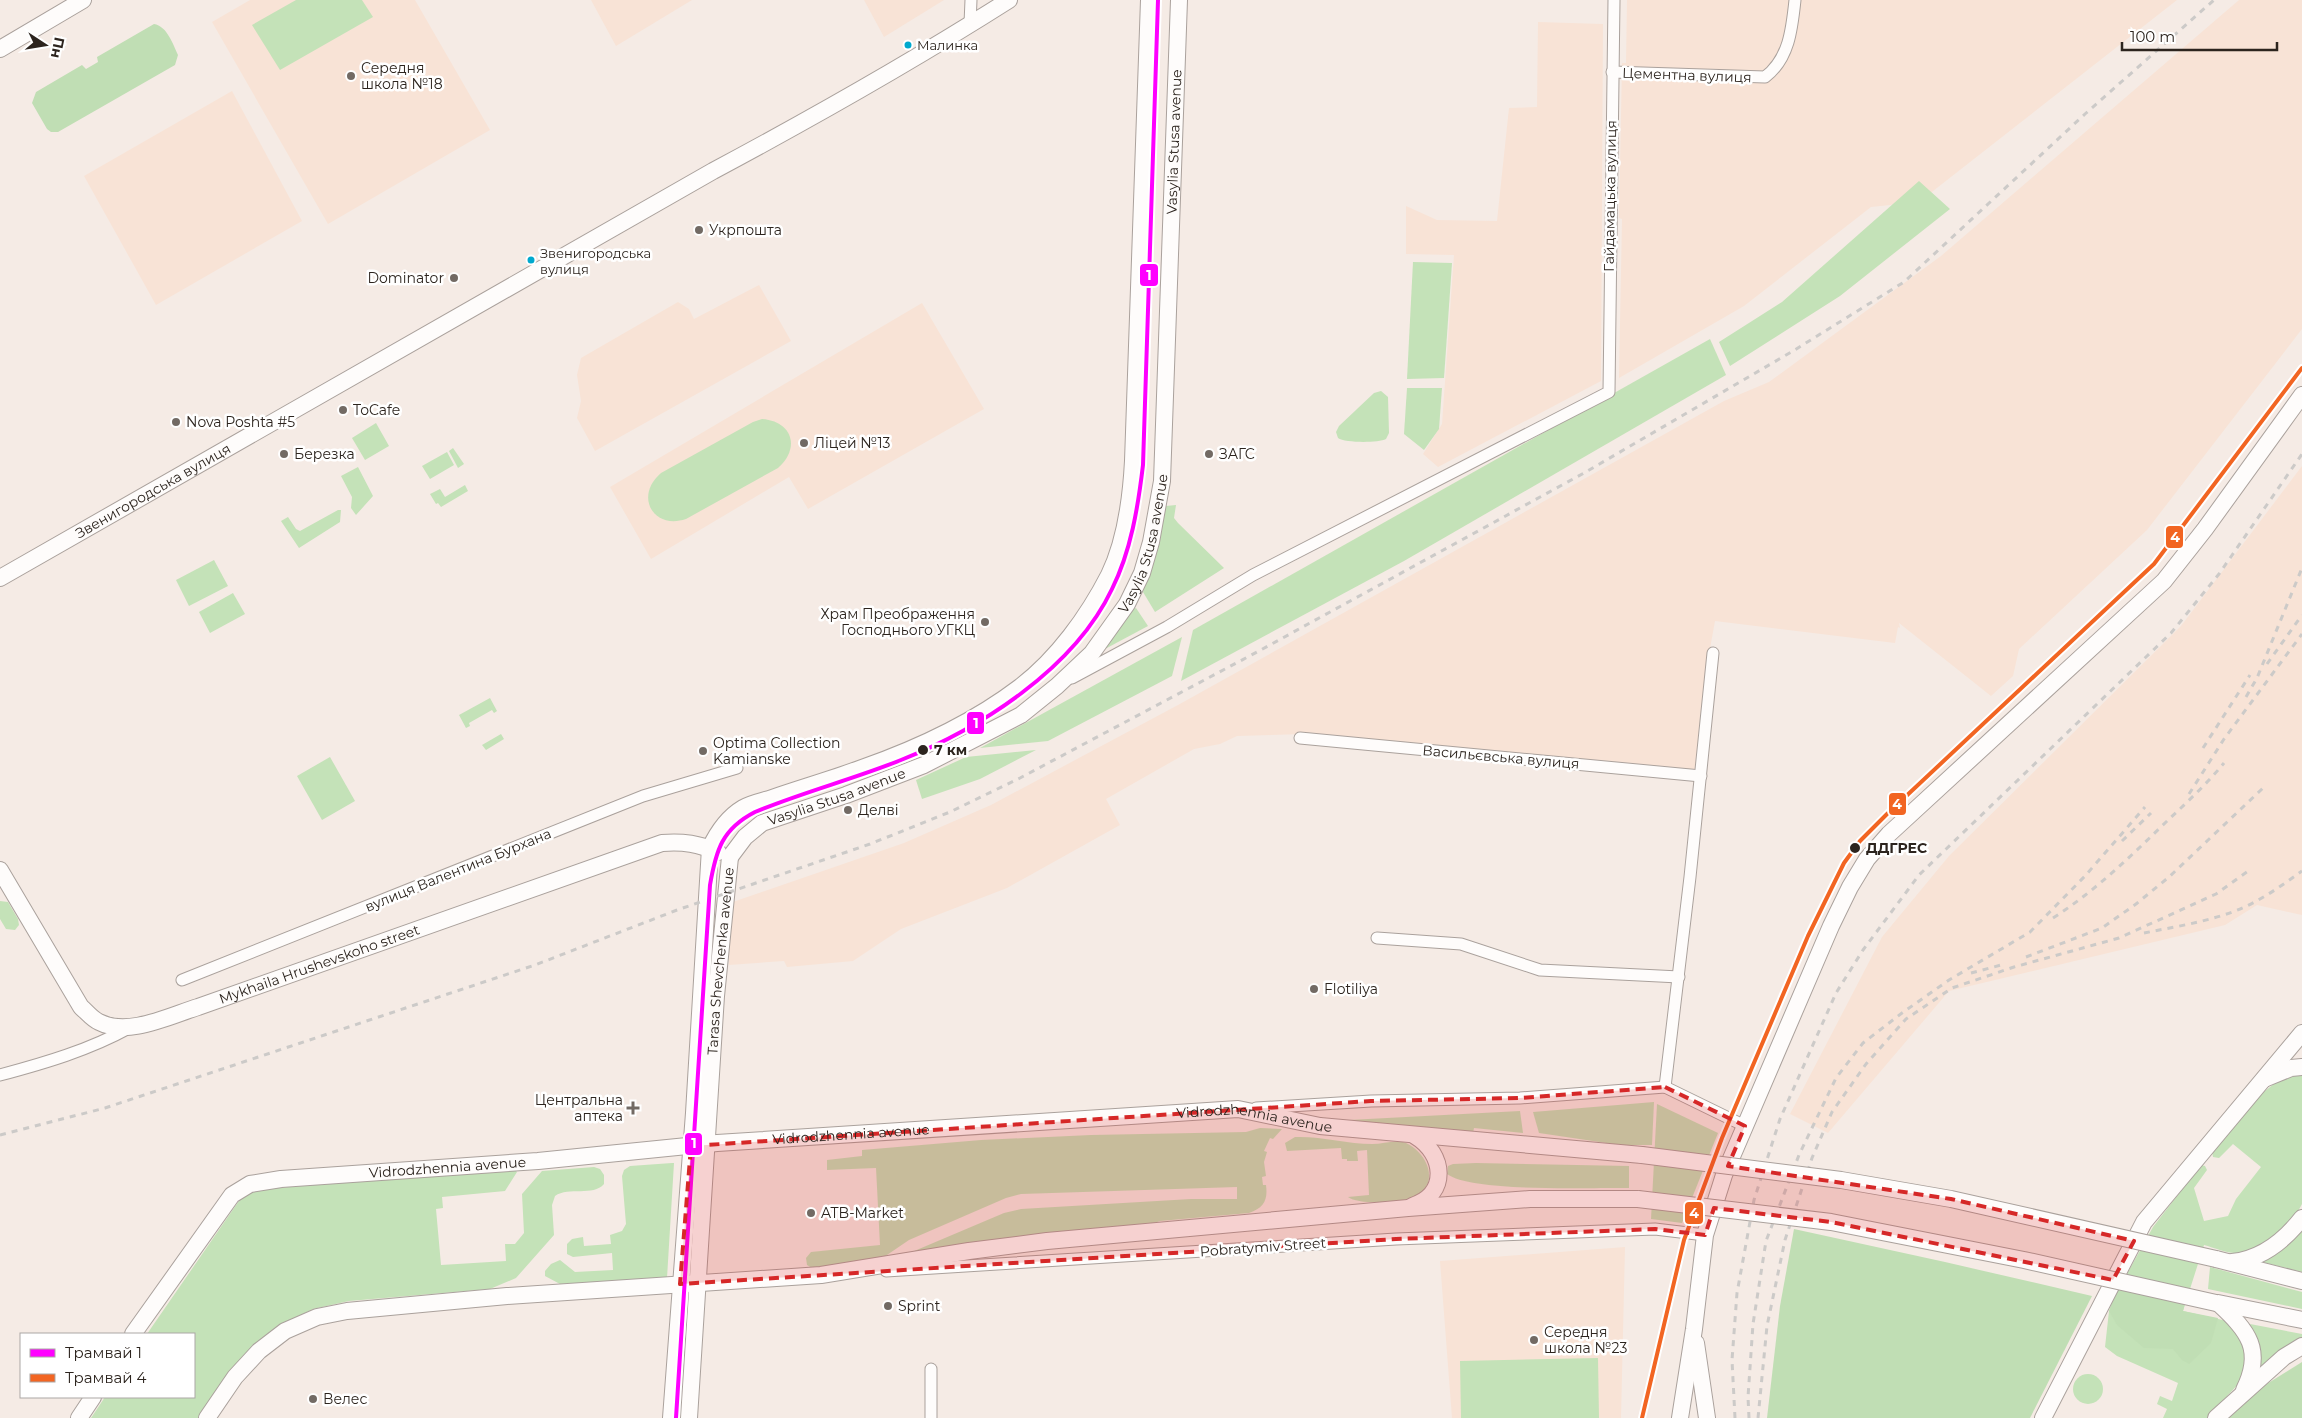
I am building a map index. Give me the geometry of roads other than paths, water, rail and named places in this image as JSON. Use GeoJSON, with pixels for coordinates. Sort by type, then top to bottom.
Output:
{"type":"FeatureCollection","features":[{"type":"Feature","properties":{"kind":"main road"},"geometry":{"type":"LineString","coordinates":[[0,49],[83,0]]}},
{"type":"Feature","properties":{"kind":"main road","name":"Звенигородська вулиця"},"geometry":{"type":"LineString","coordinates":[[0,578],[714,171],[815,117],[1009,0]]}},
{"type":"Feature","properties":{"kind":"main road","name":"Vasylia Stusa avenue"},"geometry":{"type":"LineString","coordinates":[[710,848],[719,830],[743,808],[862,768],[942,733],[996,703],[1020,686],[1044,665],[1064,643],[1092,604],[1109,574],[1122,536],[1131,495],[1149,0]]}},
{"type":"Feature","properties":{"kind":"main road","name":"Vasylia Stusa avenue"},"geometry":{"type":"LineString","coordinates":[[730,857],[745,836],[762,824],[924,765],[1021,715],[1057,686],[1092,653],[1127,604],[1142,573],[1157,514],[1162,481],[1179,0]]}},
{"type":"Feature","properties":{"kind":"main road"},"geometry":{"type":"LineString","coordinates":[[1680,1418],[1694,1329],[1705,1235],[1724,1175],[1850,886],[1867,859],[1889,834],[2164,580],[2205,529],[2302,395]]}},
{"type":"Feature","properties":{"kind":"main road","name":"Mykhaila Hrushevskoho street"},"geometry":{"type":"LineString","coordinates":[[0,870],[81,1007],[98,1022],[114,1027],[131,1027],[198,1007],[662,843],[678,841],[710,848]]}},
{"type":"Feature","properties":{"kind":"main road","name":"Tarasa Shevchenka avenue"},"geometry":{"type":"LineString","coordinates":[[671,1418],[710,848],[730,857],[716,996],[700,1282],[689,1418]]}},
{"type":"Feature","properties":{"kind":"main road"},"geometry":{"type":"LineString","coordinates":[[2043,1418],[2144,1222],[2302,1032]]}},
{"type":"Feature","properties":{"kind":"main road"},"geometry":{"type":"LineString","coordinates":[[2262,1080],[2291,1068],[2302,1067]]}},
{"type":"Feature","properties":{"kind":"main road","name":"Vidrodzhennia avenue"},"geometry":{"type":"LineString","coordinates":[[134,1333],[232,1194],[250,1184],[521,1162],[708,1144],[1238,1110],[1320,1126],[1642,1155],[1840,1180],[1951,1199],[2222,1260],[2302,1282]]}},
{"type":"Feature","properties":{"kind":"main road"},"geometry":{"type":"LineString","coordinates":[[1408,1208],[1419,1204],[1429,1197],[1436,1186],[1439,1175],[1438,1163],[1433,1151],[1425,1142],[1415,1136]]}},
{"type":"Feature","properties":{"kind":"main road"},"geometry":{"type":"LineString","coordinates":[[207,1418],[235,1377],[259,1351],[285,1331],[317,1317],[383,1307],[700,1282],[822,1276],[1047,1241],[1408,1208],[1530,1199],[1638,1199],[1831,1222],[2024,1260],[2302,1320]]}},
{"type":"Feature","properties":{"kind":"main road"},"geometry":{"type":"LineString","coordinates":[[2222,1260],[2241,1261],[2274,1247],[2302,1218]]}},
{"type":"Feature","properties":{"kind":"main road"},"geometry":{"type":"LineString","coordinates":[[2217,1303],[2240,1323],[2249,1338],[2253,1354],[2252,1371],[2242,1393]]}},
{"type":"Feature","properties":{"kind":"main road"},"geometry":{"type":"LineString","coordinates":[[1694,1329],[1707,1418]]}},
{"type":"Feature","properties":{"kind":"main road"},"geometry":{"type":"LineString","coordinates":[[2216,1418],[2284,1357],[2302,1346]]}},
{"type":"Feature","properties":{"kind":"main road"},"geometry":{"type":"LineString","coordinates":[[79,1418],[92,1398]]}},
{"type":"Feature","properties":{"kind":"street"},"geometry":{"type":"LineString","coordinates":[[970,24],[971,0]]}},
{"type":"Feature","properties":{"kind":"street","name":"Гайдамацька вулиця"},"geometry":{"type":"LineString","coordinates":[[1057,686],[1167,627],[1253,575],[1609,392],[1614,0]]}},
{"type":"Feature","properties":{"kind":"street","name":"Цементна вулиця"},"geometry":{"type":"LineString","coordinates":[[1612,72],[1765,77],[1775,70],[1785,54],[1795,0]]}},
{"type":"Feature","properties":{"kind":"street"},"geometry":{"type":"LineString","coordinates":[[1665,1087],[1679,977],[1714,653]]}},
{"type":"Feature","properties":{"kind":"street","name":"Васильєвська вулиця"},"geometry":{"type":"LineString","coordinates":[[1300,738],[1701,776]]}},
{"type":"Feature","properties":{"kind":"street","name":"вулиця Валентина Бурхана"},"geometry":{"type":"LineString","coordinates":[[182,980],[643,796],[737,768]]}},
{"type":"Feature","properties":{"kind":"street"},"geometry":{"type":"LineString","coordinates":[[1377,938],[1461,944],[1540,970],[1679,977]]}},
{"type":"Feature","properties":{"kind":"street"},"geometry":{"type":"LineString","coordinates":[[0,1075],[84,1050],[102,1043],[131,1027]]}},
{"type":"Feature","properties":{"kind":"street"},"geometry":{"type":"LineString","coordinates":[[1238,1110],[1371,1101],[1520,1098],[1665,1087],[1745,1126]]}},
{"type":"Feature","properties":{"kind":"street","name":"Pobratymiv Street"},"geometry":{"type":"LineString","coordinates":[[822,1276],[1396,1239],[1655,1229],[1705,1235]]}},
{"type":"Feature","properties":{"kind":"street"},"geometry":{"type":"LineString","coordinates":[[931,1369],[931,1418]]}},
{"type":"Feature","properties":{"kind":"railway"},"geometry":{"type":"LineString","coordinates":[[0,1135],[105,1108],[535,965],[677,910],[870,844],[950,812],[1020,778],[1257,652],[1584,473],[1793,351],[1904,282],[2085,114],[2214,0]]}},
{"type":"Feature","properties":{"kind":"railway"},"geometry":{"type":"LineString","coordinates":[[1735,1418],[1732,1360],[1737,1293],[1754,1200],[1780,1119],[1836,993],[1863,950],[1919,875],[2171,633],[2219,574],[2302,454]]}},
{"type":"Feature","properties":{"kind":"railway"},"geometry":{"type":"LineString","coordinates":[[2246,697],[2257,678],[2302,568]]}},
{"type":"Feature","properties":{"kind":"railway"},"geometry":{"type":"LineString","coordinates":[[2267,664],[2302,615]]}},
{"type":"Feature","properties":{"kind":"railway"},"geometry":{"type":"LineString","coordinates":[[2189,794],[2224,739],[2302,634]]}},
{"type":"Feature","properties":{"kind":"railway"},"geometry":{"type":"LineString","coordinates":[[2203,748],[2250,675]]}},
{"type":"Feature","properties":{"kind":"railway"},"geometry":{"type":"LineString","coordinates":[[2053,918],[2083,897],[2125,861],[2195,794],[2224,763]]}},
{"type":"Feature","properties":{"kind":"railway"},"geometry":{"type":"LineString","coordinates":[[2026,957],[2102,928],[2136,904],[2169,877],[2263,788]]}},
{"type":"Feature","properties":{"kind":"railway"},"geometry":{"type":"LineString","coordinates":[[1749,1418],[1748,1397],[1753,1324],[1766,1241],[1799,1155],[1836,1078],[1863,1043],[1902,1013],[1949,980],[2030,932],[2085,876],[2145,807]]}},
{"type":"Feature","properties":{"kind":"railway"},"geometry":{"type":"LineString","coordinates":[[2122,841],[2151,813]]}},
{"type":"Feature","properties":{"kind":"railway"},"geometry":{"type":"LineString","coordinates":[[1758,1418],[1767,1326],[1785,1240],[1812,1158],[1832,1112],[1866,1064],[1906,1019],[1952,988],[2014,967],[2119,938],[2216,894],[2251,869]]}},
{"type":"Feature","properties":{"kind":"railway"},"geometry":{"type":"LineString","coordinates":[[2144,933],[2201,921],[2235,911],[2278,888],[2302,871]]}},
{"type":"Feature","properties":{"kind":"railway"},"geometry":{"type":"LineString","coordinates":[[1971,973],[2005,964]]}},
{"type":"Feature","properties":{"kind":"tram line","name":"1"},"geometry":{"type":"LineString","coordinates":[[676,1418],[710,885],[715,861],[722,842],[735,826],[755,812],[901,760],[931,747],[993,713],[1050,670],[1074,645],[1095,618],[1112,589],[1124,560],[1136,513],[1143,465],[1158,0]]}},
{"type":"Feature","properties":{"kind":"tram line","name":"4"},"geometry":{"type":"LineString","coordinates":[[1642,1418],[1684,1240],[1722,1138],[1808,936],[1844,863],[1860,841],[1887,814],[2154,564],[2302,368]]}},
{"type":"Feature","properties":{"kind":"place","name":"Малинка"},"geometry":{"type":"Point","coordinates":[908,45]}},
{"type":"Feature","properties":{"kind":"place","name":"Середня школа №18"},"geometry":{"type":"Point","coordinates":[351,76]}},
{"type":"Feature","properties":{"kind":"place","name":"Укрпошта"},"geometry":{"type":"Point","coordinates":[699,230]}},
{"type":"Feature","properties":{"kind":"place","name":"Звенигородська вулиця"},"geometry":{"type":"Point","coordinates":[531,260]}},
{"type":"Feature","properties":{"kind":"place","name":"Dominator"},"geometry":{"type":"Point","coordinates":[454,278]}},
{"type":"Feature","properties":{"kind":"place","name":"ToCafe"},"geometry":{"type":"Point","coordinates":[343,410]}},
{"type":"Feature","properties":{"kind":"place","name":"Nova Poshta #5"},"geometry":{"type":"Point","coordinates":[176,422]}},
{"type":"Feature","properties":{"kind":"place","name":"Ліцей №13"},"geometry":{"type":"Point","coordinates":[804,443]}},
{"type":"Feature","properties":{"kind":"place","name":"Березка"},"geometry":{"type":"Point","coordinates":[284,454]}},
{"type":"Feature","properties":{"kind":"place","name":"ЗАГС"},"geometry":{"type":"Point","coordinates":[1209,454]}},
{"type":"Feature","properties":{"kind":"place","name":"Храм Преображення Господнього УГКЦ"},"geometry":{"type":"Point","coordinates":[985,622]}},
{"type":"Feature","properties":{"kind":"place","name":"7 км"},"geometry":{"type":"Point","coordinates":[923,750]}},
{"type":"Feature","properties":{"kind":"place","name":"Optima Collection Kamianske"},"geometry":{"type":"Point","coordinates":[703,751]}},
{"type":"Feature","properties":{"kind":"place","name":"Делві"},"geometry":{"type":"Point","coordinates":[848,810]}},
{"type":"Feature","properties":{"kind":"place","name":"ДДГРЕС"},"geometry":{"type":"Point","coordinates":[1855,848]}},
{"type":"Feature","properties":{"kind":"place","name":"Flotiliya"},"geometry":{"type":"Point","coordinates":[1314,989]}},
{"type":"Feature","properties":{"kind":"place","name":"Центральна аптека"},"geometry":{"type":"Point","coordinates":[633,1108]}},
{"type":"Feature","properties":{"kind":"place","name":"ATB-Market"},"geometry":{"type":"Point","coordinates":[811,1213]}},
{"type":"Feature","properties":{"kind":"place","name":"Sprint"},"geometry":{"type":"Point","coordinates":[888,1306]}},
{"type":"Feature","properties":{"kind":"place","name":"Середня школа №23"},"geometry":{"type":"Point","coordinates":[1534,1340]}},
{"type":"Feature","properties":{"kind":"place","name":"Велес"},"geometry":{"type":"Point","coordinates":[313,1399]}}]}
